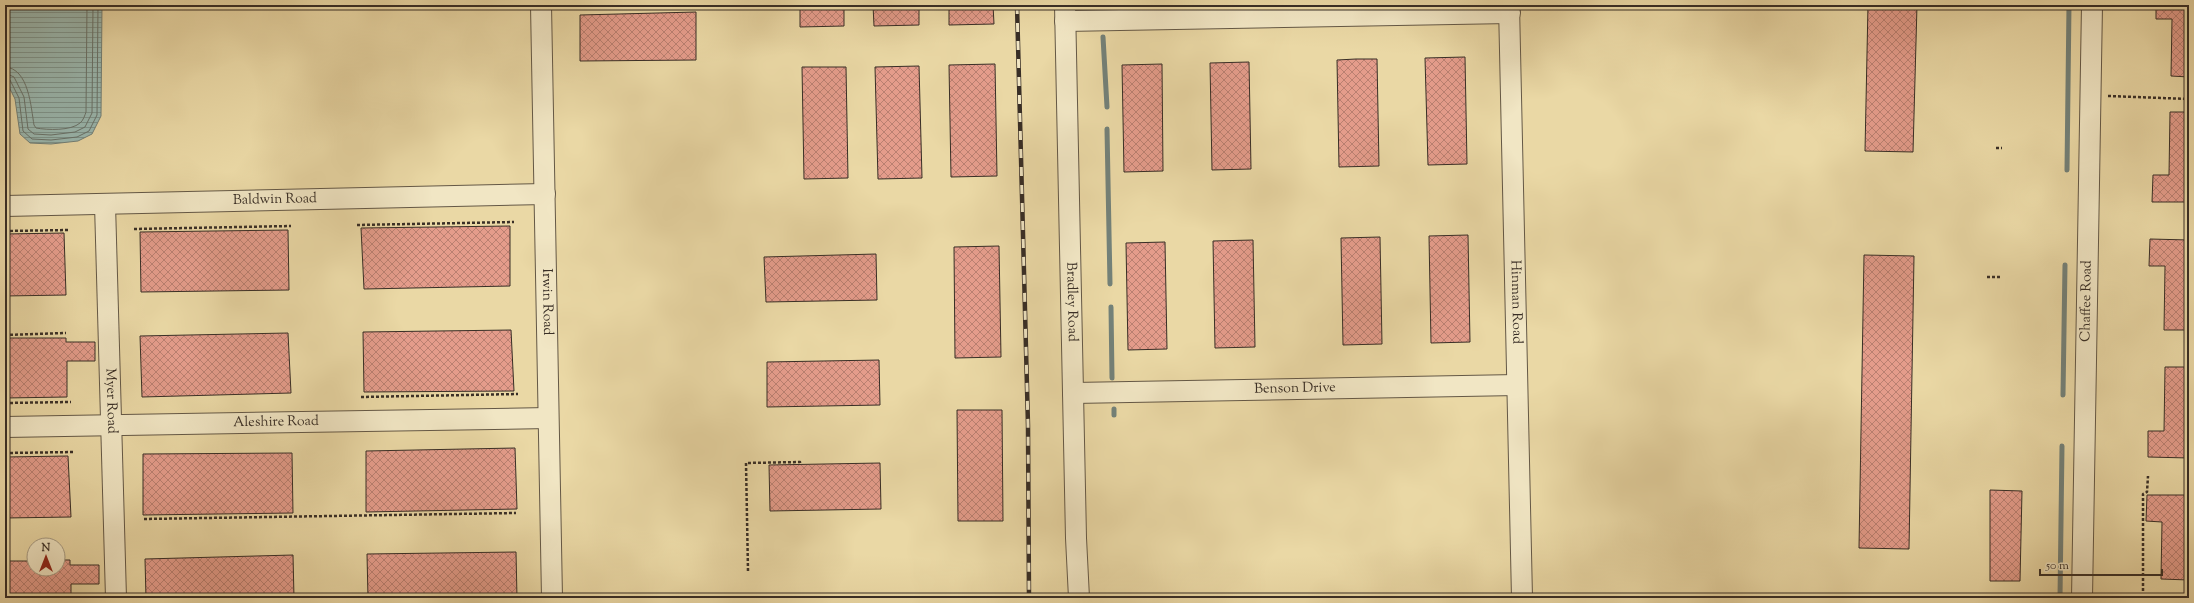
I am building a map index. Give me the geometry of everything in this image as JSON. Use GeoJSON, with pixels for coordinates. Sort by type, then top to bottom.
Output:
{"type":"FeatureCollection","features":[{"type":"Feature","properties":{"kind":"street","name":"Irwin Road"},"geometry":{"type":"LineString","coordinates":[[541,5],[552,598]]}},
{"type":"Feature","properties":{"kind":"street","name":"Chaffee Road"},"geometry":{"type":"LineString","coordinates":[[2082,598],[2092,5]]}},
{"type":"Feature","properties":{"kind":"street"},"geometry":{"type":"LineString","coordinates":[[1065,13],[1510,9]]}},
{"type":"Feature","properties":{"kind":"street","name":"Hinman Road"},"geometry":{"type":"LineString","coordinates":[[1510,9],[1522,598]]}},
{"type":"Feature","properties":{"kind":"street","name":"Bradley Road"},"geometry":{"type":"LineString","coordinates":[[1065,13],[1079,598]]}},
{"type":"Feature","properties":{"kind":"street","name":"Baldwin Road"},"geometry":{"type":"LineString","coordinates":[[5,206],[545,194]]}},
{"type":"Feature","properties":{"kind":"street","name":"Myer Road"},"geometry":{"type":"LineString","coordinates":[[105,204],[116,598]]}},
{"type":"Feature","properties":{"kind":"street","name":"Benson Drive"},"geometry":{"type":"LineString","coordinates":[[1073,393],[1518,385]]}},
{"type":"Feature","properties":{"kind":"street","name":"Aleshire Road"},"geometry":{"type":"LineString","coordinates":[[5,427],[548,418]]}},
{"type":"Feature","properties":{"kind":"path"},"geometry":{"type":"LineString","coordinates":[[2091,96],[2189,100]]}},
{"type":"Feature","properties":{"kind":"path"},"geometry":{"type":"LineString","coordinates":[[1996,148],[2002,148]]}},
{"type":"Feature","properties":{"kind":"path"},"geometry":{"type":"LineString","coordinates":[[357,225],[514,222]]}},
{"type":"Feature","properties":{"kind":"path"},"geometry":{"type":"LineString","coordinates":[[134,229],[291,226]]}},
{"type":"Feature","properties":{"kind":"path"},"geometry":{"type":"LineString","coordinates":[[5,231],[69,230]]}},
{"type":"Feature","properties":{"kind":"path"},"geometry":{"type":"LineString","coordinates":[[1988,277],[2000,277]]}},
{"type":"Feature","properties":{"kind":"path"},"geometry":{"type":"LineString","coordinates":[[5,334],[66,334]]}},
{"type":"Feature","properties":{"kind":"path"},"geometry":{"type":"LineString","coordinates":[[361,397],[518,394]]}},
{"type":"Feature","properties":{"kind":"path"},"geometry":{"type":"LineString","coordinates":[[5,403],[72,402]]}},
{"type":"Feature","properties":{"kind":"path"},"geometry":{"type":"LineString","coordinates":[[5,453],[74,452]]}},
{"type":"Feature","properties":{"kind":"path"},"geometry":{"type":"LineString","coordinates":[[748,571],[746,463],[800,462],[800,464]]}},
{"type":"Feature","properties":{"kind":"path"},"geometry":{"type":"LineString","coordinates":[[2143,591],[2143,494],[2147,492],[2148,476]]}},
{"type":"Feature","properties":{"kind":"path"},"geometry":{"type":"LineString","coordinates":[[144,519],[516,513]]}},
{"type":"Feature","properties":{"kind":"water"},"geometry":{"type":"Polygon","coordinates":[[[5,5],[102,5],[101,116],[92,134],[78,141],[51,144],[30,143],[20,134],[15,99],[5,79],[5,5]]]}},
{"type":"Feature","properties":{"kind":"building"},"geometry":{"type":"Polygon","coordinates":[[[800,5],[844,5],[844,26],[800,27],[800,5]]]}},
{"type":"Feature","properties":{"kind":"building"},"geometry":{"type":"Polygon","coordinates":[[[873,5],[919,5],[919,25],[874,26],[873,5]]]}},
{"type":"Feature","properties":{"kind":"building"},"geometry":{"type":"Polygon","coordinates":[[[949,5],[993,5],[994,24],[949,25],[949,5]]]}},
{"type":"Feature","properties":{"kind":"building"},"geometry":{"type":"Polygon","coordinates":[[[1868,5],[1917,5],[1913,152],[1865,151],[1868,5]]]}},
{"type":"Feature","properties":{"kind":"building"},"geometry":{"type":"Polygon","coordinates":[[[2156,5],[2189,5],[2189,77],[2171,76],[2172,19],[2156,19],[2156,5]]]}},
{"type":"Feature","properties":{"kind":"building"},"geometry":{"type":"Polygon","coordinates":[[[696,12],[696,60],[580,61],[580,15],[696,12]]]}},
{"type":"Feature","properties":{"kind":"building"},"geometry":{"type":"Polygon","coordinates":[[[1465,57],[1467,164],[1428,165],[1425,58],[1465,57]]]}},
{"type":"Feature","properties":{"kind":"building"},"geometry":{"type":"Polygon","coordinates":[[[1377,59],[1379,166],[1339,167],[1337,60],[1377,59]]]}},
{"type":"Feature","properties":{"kind":"building"},"geometry":{"type":"Polygon","coordinates":[[[1249,62],[1251,169],[1212,170],[1210,63],[1249,62]]]}},
{"type":"Feature","properties":{"kind":"building"},"geometry":{"type":"Polygon","coordinates":[[[995,64],[997,176],[951,177],[949,65],[995,64]]]}},
{"type":"Feature","properties":{"kind":"building"},"geometry":{"type":"Polygon","coordinates":[[[1162,64],[1163,171],[1124,172],[1122,65],[1162,64]]]}},
{"type":"Feature","properties":{"kind":"building"},"geometry":{"type":"Polygon","coordinates":[[[919,66],[922,178],[878,179],[875,67],[919,66]]]}},
{"type":"Feature","properties":{"kind":"building"},"geometry":{"type":"Polygon","coordinates":[[[802,67],[846,67],[848,178],[804,179],[802,67]]]}},
{"type":"Feature","properties":{"kind":"building"},"geometry":{"type":"Polygon","coordinates":[[[2170,112],[2189,112],[2189,202],[2152,202],[2153,175],[2169,175],[2170,112]]]}},
{"type":"Feature","properties":{"kind":"building"},"geometry":{"type":"Polygon","coordinates":[[[510,226],[510,286],[364,289],[361,228],[510,226]]]}},
{"type":"Feature","properties":{"kind":"building"},"geometry":{"type":"Polygon","coordinates":[[[288,230],[289,290],[141,292],[140,232],[288,230]]]}},
{"type":"Feature","properties":{"kind":"building"},"geometry":{"type":"Polygon","coordinates":[[[64,233],[66,295],[5,296],[5,234],[64,233]]]}},
{"type":"Feature","properties":{"kind":"building"},"geometry":{"type":"Polygon","coordinates":[[[1468,235],[1470,342],[1431,343],[1429,236],[1468,235]]]}},
{"type":"Feature","properties":{"kind":"building"},"geometry":{"type":"Polygon","coordinates":[[[1380,237],[1382,344],[1343,345],[1341,238],[1380,237]]]}},
{"type":"Feature","properties":{"kind":"building"},"geometry":{"type":"Polygon","coordinates":[[[2150,239],[2189,240],[2189,330],[2164,330],[2165,266],[2149,266],[2150,239]]]}},
{"type":"Feature","properties":{"kind":"building"},"geometry":{"type":"Polygon","coordinates":[[[1253,240],[1255,347],[1215,348],[1213,241],[1253,240]]]}},
{"type":"Feature","properties":{"kind":"building"},"geometry":{"type":"Polygon","coordinates":[[[1165,242],[1167,349],[1128,350],[1126,243],[1165,242]]]}},
{"type":"Feature","properties":{"kind":"building"},"geometry":{"type":"Polygon","coordinates":[[[999,246],[1001,357],[955,358],[954,247],[999,246]]]}},
{"type":"Feature","properties":{"kind":"building"},"geometry":{"type":"Polygon","coordinates":[[[876,254],[877,300],[766,302],[764,257],[876,254]]]}},
{"type":"Feature","properties":{"kind":"building"},"geometry":{"type":"Polygon","coordinates":[[[1864,255],[1914,256],[1909,549],[1859,548],[1864,255]]]}},
{"type":"Feature","properties":{"kind":"building"},"geometry":{"type":"Polygon","coordinates":[[[511,330],[514,391],[364,392],[363,332],[511,330]]]}},
{"type":"Feature","properties":{"kind":"building"},"geometry":{"type":"Polygon","coordinates":[[[288,333],[291,393],[142,397],[140,336],[288,333]]]}},
{"type":"Feature","properties":{"kind":"building"},"geometry":{"type":"Polygon","coordinates":[[[5,338],[66,338],[66,342],[95,342],[95,361],[67,361],[67,397],[5,398],[5,338]]]}},
{"type":"Feature","properties":{"kind":"building"},"geometry":{"type":"Polygon","coordinates":[[[879,360],[880,405],[767,407],[767,362],[879,360]]]}},
{"type":"Feature","properties":{"kind":"building"},"geometry":{"type":"Polygon","coordinates":[[[2165,367],[2189,367],[2189,458],[2148,457],[2148,431],[2164,431],[2165,367]]]}},
{"type":"Feature","properties":{"kind":"building"},"geometry":{"type":"Polygon","coordinates":[[[957,410],[1002,410],[1003,521],[958,521],[957,410]]]}},
{"type":"Feature","properties":{"kind":"building"},"geometry":{"type":"Polygon","coordinates":[[[515,448],[517,509],[366,512],[366,451],[515,448]]]}},
{"type":"Feature","properties":{"kind":"building"},"geometry":{"type":"Polygon","coordinates":[[[292,453],[293,513],[143,515],[143,454],[292,453]]]}},
{"type":"Feature","properties":{"kind":"building"},"geometry":{"type":"Polygon","coordinates":[[[68,456],[71,517],[5,518],[5,457],[68,456]]]}},
{"type":"Feature","properties":{"kind":"building"},"geometry":{"type":"Polygon","coordinates":[[[880,463],[881,509],[770,511],[769,465],[880,463]]]}},
{"type":"Feature","properties":{"kind":"building"},"geometry":{"type":"Polygon","coordinates":[[[1990,490],[2022,491],[2020,581],[1990,581],[1990,490]]]}},
{"type":"Feature","properties":{"kind":"building"},"geometry":{"type":"Polygon","coordinates":[[[2147,495],[2189,495],[2189,580],[2161,579],[2162,522],[2146,521],[2147,495]]]}},
{"type":"Feature","properties":{"kind":"building"},"geometry":{"type":"Polygon","coordinates":[[[516,552],[517,598],[368,598],[367,554],[516,552]]]}},
{"type":"Feature","properties":{"kind":"building"},"geometry":{"type":"Polygon","coordinates":[[[293,555],[294,598],[146,598],[145,559],[293,555]]]}},
{"type":"Feature","properties":{"kind":"building"},"geometry":{"type":"Polygon","coordinates":[[[66,560],[70,560],[70,565],[99,565],[99,584],[71,584],[71,598],[5,598],[5,561],[26,561],[26,577],[66,577],[66,560]]]}},
{"type":"Feature","properties":{"kind":"waterway"},"geometry":{"type":"LineString","coordinates":[[2067,170],[2069,5]]}},
{"type":"Feature","properties":{"kind":"waterway"},"geometry":{"type":"LineString","coordinates":[[1103,37],[1107,107]]}},
{"type":"Feature","properties":{"kind":"waterway"},"geometry":{"type":"LineString","coordinates":[[1107,129],[1110,284]]}},
{"type":"Feature","properties":{"kind":"waterway"},"geometry":{"type":"LineString","coordinates":[[2063,395],[2065,265]]}},
{"type":"Feature","properties":{"kind":"waterway"},"geometry":{"type":"LineString","coordinates":[[1111,307],[1112,378]]}},
{"type":"Feature","properties":{"kind":"waterway"},"geometry":{"type":"LineString","coordinates":[[1114,409],[1114,415]]}},
{"type":"Feature","properties":{"kind":"waterway"},"geometry":{"type":"LineString","coordinates":[[2060,598],[2062,446]]}},
{"type":"Feature","properties":{"kind":"railway"},"geometry":{"type":"LineString","coordinates":[[1017,5],[1028,425],[1029,598]]}}]}
